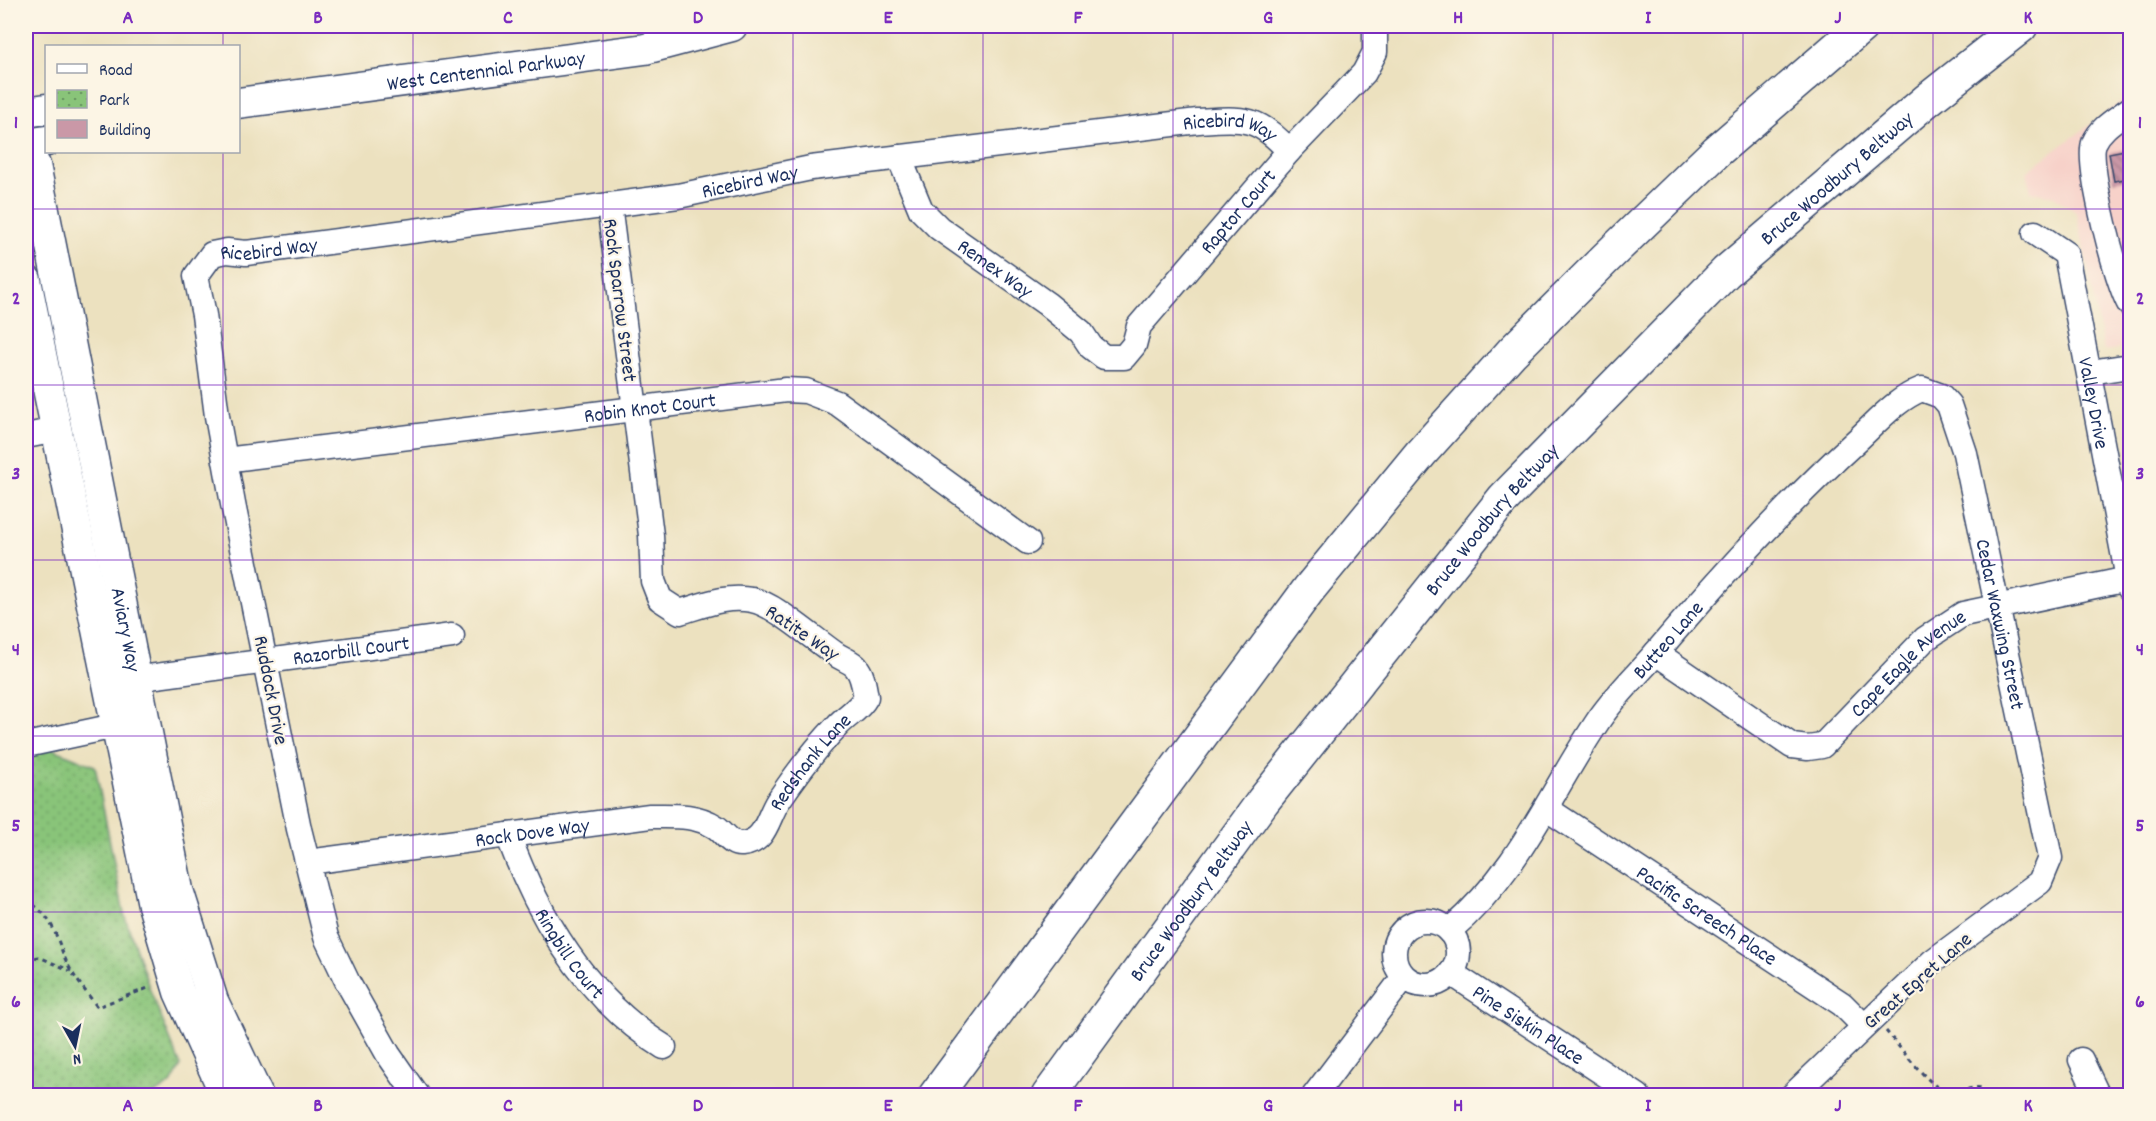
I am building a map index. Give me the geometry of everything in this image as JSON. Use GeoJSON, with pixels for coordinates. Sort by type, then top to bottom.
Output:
{"type":"FeatureCollection","features":[{"type":"Feature","properties":{"kind":"highway"},"geometry":{"type":"LineString","coordinates":[[935,1095],[1309,589],[1421,453],[1512,352],[1605,259],[1717,152],[1862,26]]}},
{"type":"Feature","properties":{"kind":"highway","name":"Bruce Woodbury Beltway"},"geometry":{"type":"LineString","coordinates":[[1048,1095],[1263,801],[1504,498],[1726,272],[1926,101],[2021,26]]}},
{"type":"Feature","properties":{"kind":"main road","name":"West Centennial Parkway"},"geometry":{"type":"LineString","coordinates":[[240,103],[645,49],[732,26]]}},
{"type":"Feature","properties":{"kind":"main road"},"geometry":{"type":"LineString","coordinates":[[26,112],[45,109]]}},
{"type":"Feature","properties":{"kind":"main road"},"geometry":{"type":"LineString","coordinates":[[26,144],[45,141]]}},
{"type":"Feature","properties":{"kind":"main road","name":"Aviary Way"},"geometry":{"type":"LineString","coordinates":[[26,156],[35,165],[109,539],[121,681],[115,726],[161,935],[179,992],[231,1089]]}},
{"type":"Feature","properties":{"kind":"main road","name":"Aviary Way"},"geometry":{"type":"LineString","coordinates":[[26,280],[56,430],[185,918],[213,1002],[231,1089]]}},
{"type":"Feature","properties":{"kind":"main road"},"geometry":{"type":"LineString","coordinates":[[56,430],[66,429],[77,444],[91,500],[109,539]]}},
{"type":"Feature","properties":{"kind":"street","name":"Raptor Court"},"geometry":{"type":"LineString","coordinates":[[1114,357],[1124,357],[1134,345],[1139,326],[1289,151],[1364,73],[1375,52],[1375,30]]}},
{"type":"Feature","properties":{"kind":"street"},"geometry":{"type":"LineString","coordinates":[[2130,109],[2100,131],[2093,146],[2092,162],[2110,248],[2130,304]]}},
{"type":"Feature","properties":{"kind":"street","name":"Ricebird Way"},"geometry":{"type":"LineString","coordinates":[[203,263],[212,254],[227,251],[246,253],[678,196],[811,168],[1198,121],[1233,119],[1259,123],[1273,132],[1289,151]]}},
{"type":"Feature","properties":{"kind":"street","name":"Remex Way"},"geometry":{"type":"LineString","coordinates":[[899,157],[921,210],[939,228],[1047,304],[1082,332],[1091,347],[1104,357],[1114,357]]}},
{"type":"Feature","properties":{"kind":"street","name":"Rock Sparrow Street"},"geometry":{"type":"LineString","coordinates":[[609,205],[651,535],[653,581],[655,592],[666,605]]}},
{"type":"Feature","properties":{"kind":"street","name":"Valley Drive"},"geometry":{"type":"LineString","coordinates":[[2035,233],[2066,254],[2129,584]]}},
{"type":"Feature","properties":{"kind":"street","name":"Ruddock Drive"},"geometry":{"type":"LineString","coordinates":[[203,263],[196,276],[204,315],[225,460],[308,862],[326,936],[348,984],[388,1054],[417,1095]]}},
{"type":"Feature","properties":{"kind":"street"},"geometry":{"type":"LineString","coordinates":[[2090,372],[2130,366]]}},
{"type":"Feature","properties":{"kind":"street","name":"Butteo Lane"},"geometry":{"type":"LineString","coordinates":[[1449,931],[1492,889],[1546,809],[1602,716],[1656,652],[1766,529],[1831,464],[1898,403],[1922,389],[1929,392]]}},
{"type":"Feature","properties":{"kind":"street","name":"Robin Knot Court"},"geometry":{"type":"LineString","coordinates":[[225,460],[786,390],[806,391],[822,395],[837,403],[1028,542]]}},
{"type":"Feature","properties":{"kind":"street","name":"Cedar Waxwing Street"},"geometry":{"type":"LineString","coordinates":[[1929,392],[1941,396],[1949,405],[1957,424],[2047,842],[2050,858],[2047,870]]}},
{"type":"Feature","properties":{"kind":"street"},"geometry":{"type":"LineString","coordinates":[[26,436],[56,430]]}},
{"type":"Feature","properties":{"kind":"street","name":"Cape Eagle Avenue"},"geometry":{"type":"LineString","coordinates":[[1656,652],[1792,746],[1808,748],[1822,746],[1901,662],[1945,624],[1963,614],[1995,606],[2129,584]]}},
{"type":"Feature","properties":{"kind":"street","name":"Ratite Way"},"geometry":{"type":"LineString","coordinates":[[666,605],[680,612],[705,603],[734,598],[755,600],[797,626],[845,661],[854,664],[862,680]]}},
{"type":"Feature","properties":{"kind":"street","name":"Razorbill Court"},"geometry":{"type":"LineString","coordinates":[[121,681],[452,636]]}},
{"type":"Feature","properties":{"kind":"street","name":"Redshank Lane"},"geometry":{"type":"LineString","coordinates":[[748,841],[756,839],[764,831],[777,802],[836,727],[860,707],[866,697],[862,680]]}},
{"type":"Feature","properties":{"kind":"street"},"geometry":{"type":"LineString","coordinates":[[26,745],[115,726]]}},
{"type":"Feature","properties":{"kind":"street","name":"Pacific Screech Place"},"geometry":{"type":"LineString","coordinates":[[1546,809],[1869,1022]]}},
{"type":"Feature","properties":{"kind":"street","name":"Rock Dove Way"},"geometry":{"type":"LineString","coordinates":[[308,862],[673,816],[702,819],[719,829],[729,841],[741,844],[748,841]]}},
{"type":"Feature","properties":{"kind":"street","name":"Ringbill Court"},"geometry":{"type":"LineString","coordinates":[[508,835],[538,907],[559,941],[591,984],[624,1018],[664,1047]]}},
{"type":"Feature","properties":{"kind":"street","name":"Great Egret Lane"},"geometry":{"type":"LineString","coordinates":[[1792,1095],[1933,961],[2040,882],[2047,870]]}},
{"type":"Feature","properties":{"kind":"street"},"geometry":{"type":"LineString","coordinates":[[1426,921],[1438,924],[1449,931],[1455,940],[1458,952],[1451,973],[1441,982],[1429,985],[1414,983],[1404,977],[1396,967],[1394,955],[1397,940],[1404,930],[1426,921]]}},
{"type":"Feature","properties":{"kind":"street","name":"Pine Siskin Place"},"geometry":{"type":"LineString","coordinates":[[1451,973],[1638,1095]]}},
{"type":"Feature","properties":{"kind":"street"},"geometry":{"type":"LineString","coordinates":[[1314,1095],[1404,977]]}},
{"type":"Feature","properties":{"kind":"street"},"geometry":{"type":"LineString","coordinates":[[2080,1060],[2098,1095]]}},
{"type":"Feature","properties":{"kind":"path"},"geometry":{"type":"LineString","coordinates":[[26,899],[39,908],[58,934],[71,971],[97,1007],[151,987]]}},
{"type":"Feature","properties":{"kind":"path"},"geometry":{"type":"LineString","coordinates":[[26,958],[39,957],[71,971]]}},
{"type":"Feature","properties":{"kind":"path"},"geometry":{"type":"LineString","coordinates":[[1869,1022],[1945,1092],[1959,1094],[1974,1086],[1982,1088]]}},
{"type":"Feature","properties":{"kind":"shaded area"},"geometry":{"type":"Polygon","coordinates":[[[2130,95],[2130,347],[2104,351],[2077,213],[2054,196],[2031,192],[2026,172],[2130,95]]]}},
{"type":"Feature","properties":{"kind":"green space"},"geometry":{"type":"Polygon","coordinates":[[[26,738],[95,766],[124,914],[150,990],[181,1066],[171,1084],[153,1095],[26,1095],[26,738]]]}},
{"type":"Feature","properties":{"kind":"building"},"geometry":{"type":"Polygon","coordinates":[[[2130,149],[2130,178],[2114,181],[2109,153],[2130,149]]]}}]}
